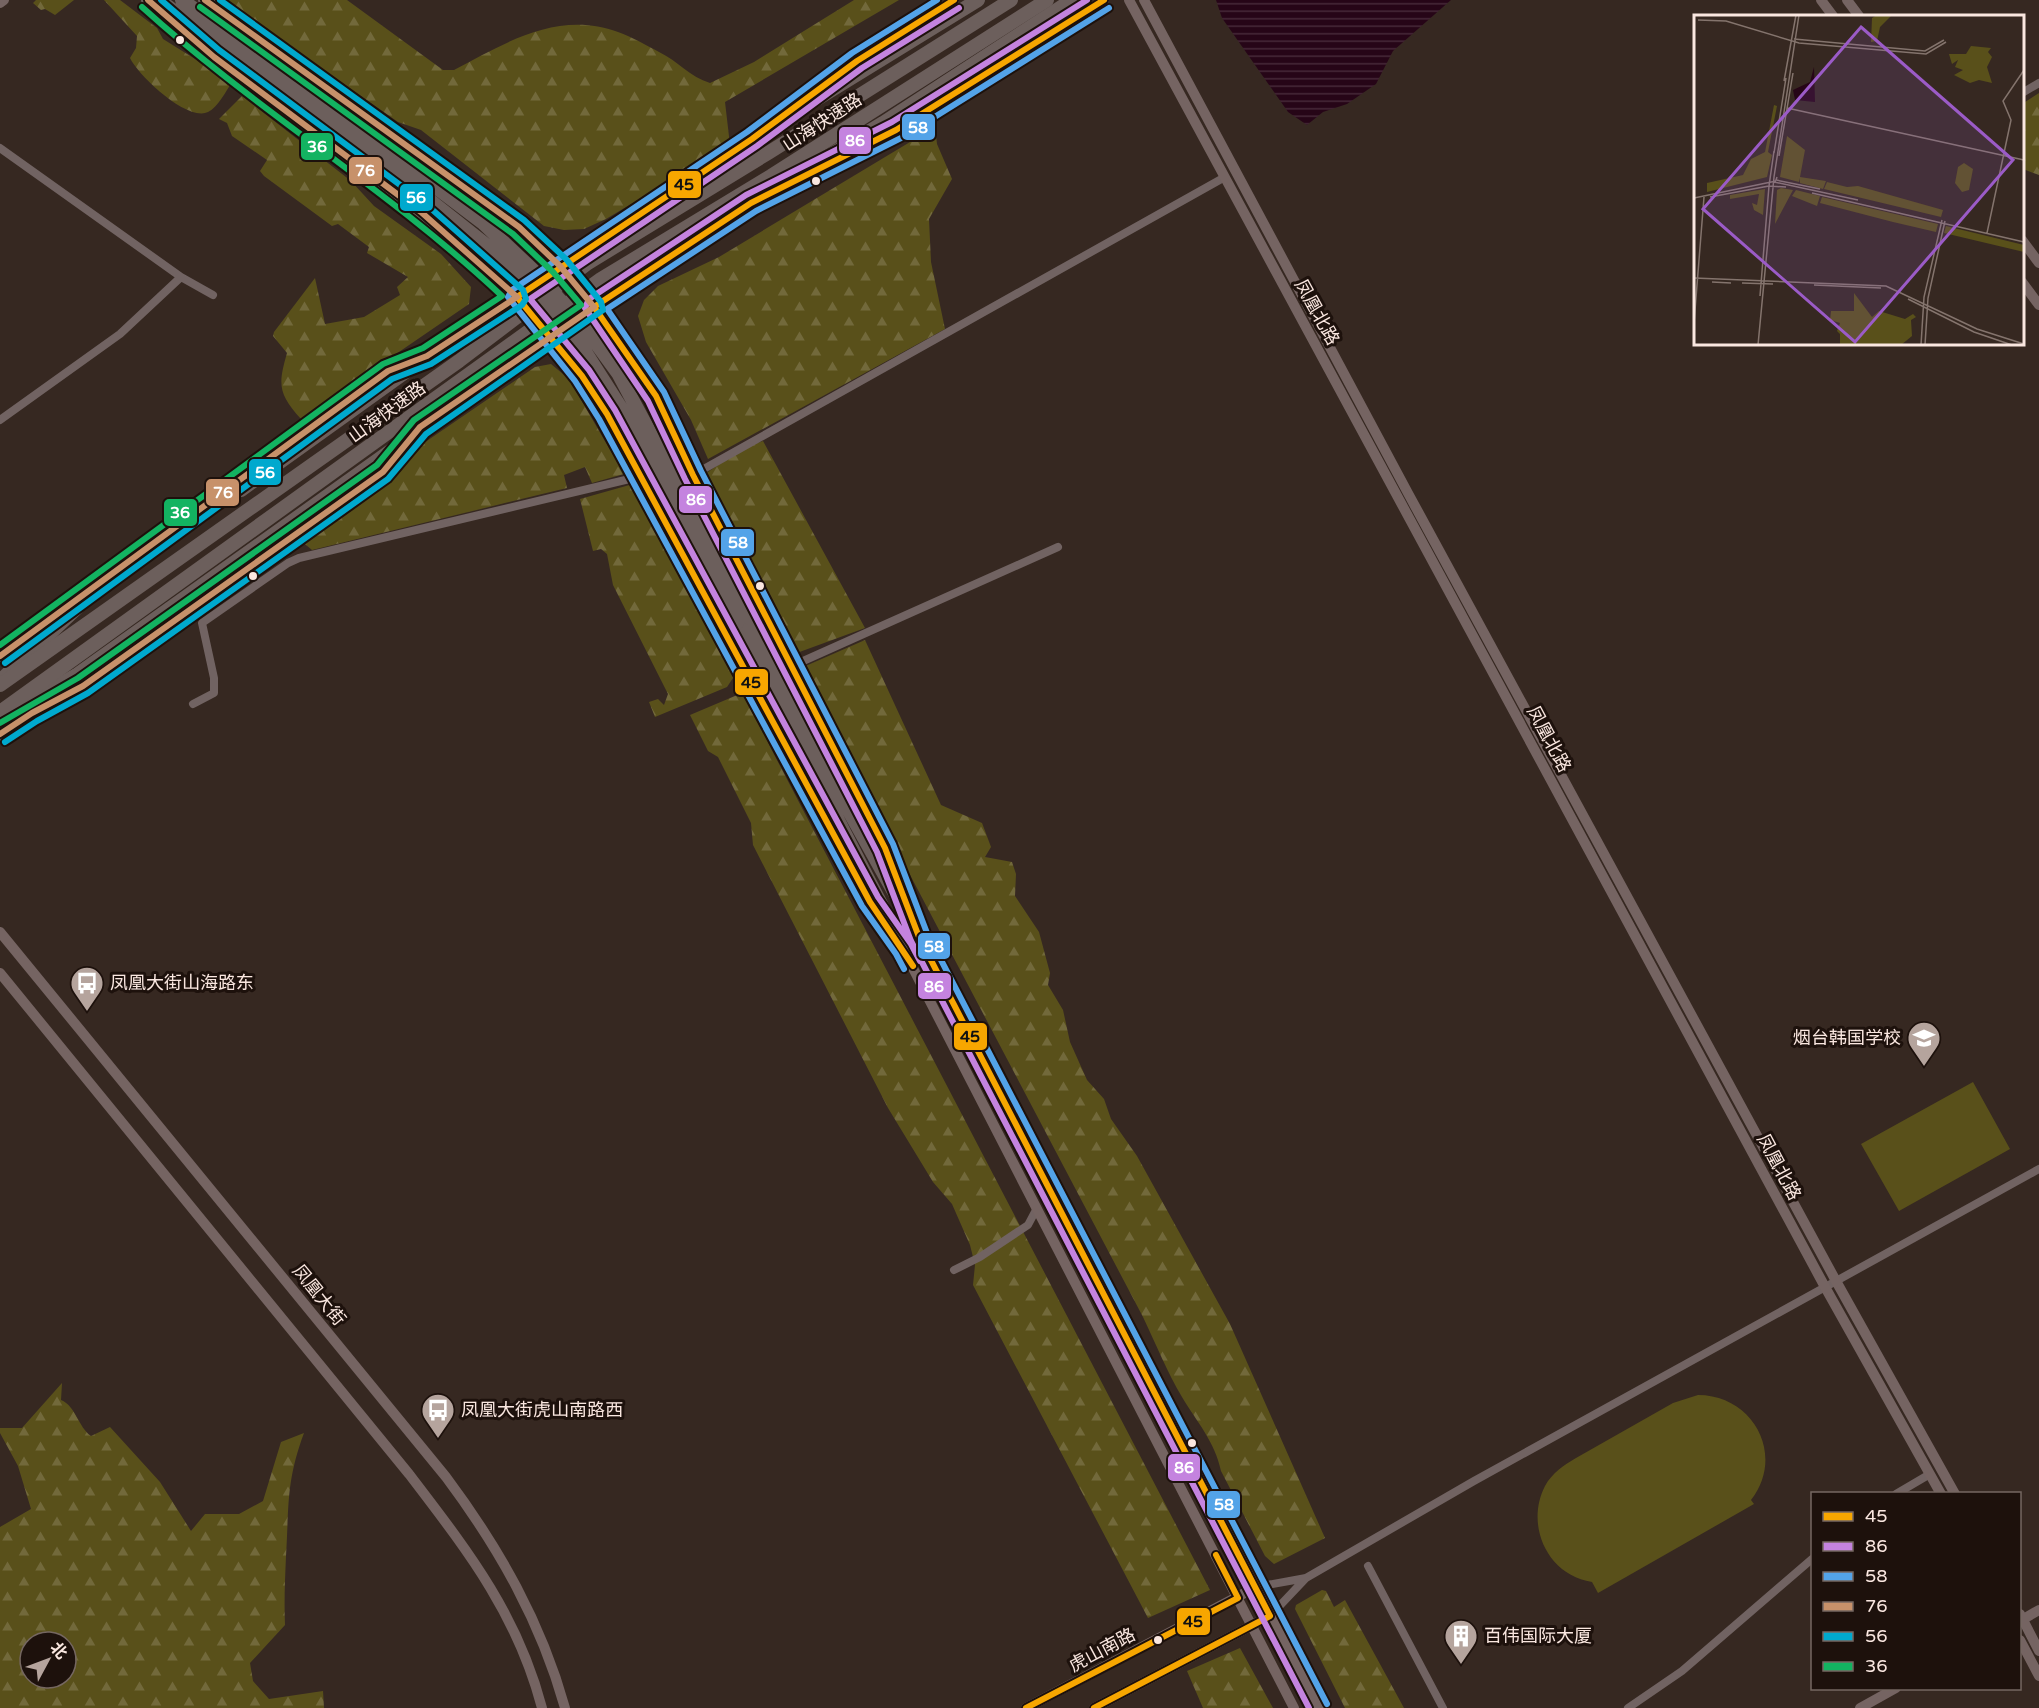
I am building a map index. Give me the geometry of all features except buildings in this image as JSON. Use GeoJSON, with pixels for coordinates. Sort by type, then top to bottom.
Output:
{"type":"FeatureCollection","features":[{"type":"Feature","properties":{"kind":"highway"},"geometry":{"type":"LineString","coordinates":[[0,683],[80,605],[427,356],[517,297],[421,211],[243,80],[178,28],[148,0]]}},
{"type":"Feature","properties":{"kind":"highway"},"geometry":{"type":"LineString","coordinates":[[159,0],[483,223],[535,272],[588,332],[618,373],[743,620],[904,949]]}},
{"type":"Feature","properties":{"kind":"highway"},"geometry":{"type":"LineString","coordinates":[[182,0],[392,162]]}},
{"type":"Feature","properties":{"kind":"highway"},"geometry":{"type":"LineString","coordinates":[[0,719],[78,674],[371,467],[420,427],[550,335],[594,307],[560,266],[519,227],[205,0]]}},
{"type":"Feature","properties":{"kind":"highway"},"geometry":{"type":"LineString","coordinates":[[752,140],[978,0]]}},
{"type":"Feature","properties":{"kind":"highway","name":"山海快速路"},"geometry":{"type":"LineString","coordinates":[[0,683],[459,361],[588,263],[1011,0]]}},
{"type":"Feature","properties":{"kind":"highway","name":"山海快速路"},"geometry":{"type":"LineString","coordinates":[[0,712],[601,279],[771,176],[1047,0]]}},
{"type":"Feature","properties":{"kind":"highway"},"geometry":{"type":"LineString","coordinates":[[751,203],[883,123],[1072,0]]}},
{"type":"Feature","properties":{"kind":"highway"},"geometry":{"type":"LineString","coordinates":[[0,656],[388,371],[427,356]]}},
{"type":"Feature","properties":{"kind":"highway"},"geometry":{"type":"LineString","coordinates":[[0,735],[32,713],[83,686],[383,472],[420,427]]}},
{"type":"Feature","properties":{"kind":"highway"},"geometry":{"type":"LineString","coordinates":[[743,620],[920,937]]}},
{"type":"Feature","properties":{"kind":"main road"},"geometry":{"type":"LineString","coordinates":[[954,0],[857,61],[752,140],[560,266],[517,297],[550,335],[607,414],[870,902],[904,949],[1294,1708]]}},
{"type":"Feature","properties":{"kind":"main road"},"geometry":{"type":"LineString","coordinates":[[1104,0],[896,130],[751,203],[594,307],[656,396],[693,475],[885,848],[920,937],[1318,1708]]}},
{"type":"Feature","properties":{"kind":"main road","name":"凤凰北路"},"geometry":{"type":"LineString","coordinates":[[1129,0],[1825,1287],[1940,1492]]}},
{"type":"Feature","properties":{"kind":"main road","name":"凤凰北路"},"geometry":{"type":"LineString","coordinates":[[1144,0],[1409,495],[1836,1281],[1954,1492]]}},
{"type":"Feature","properties":{"kind":"main road"},"geometry":{"type":"LineString","coordinates":[[1821,0],[1832,15]]}},
{"type":"Feature","properties":{"kind":"main road"},"geometry":{"type":"LineString","coordinates":[[1847,0],[1858,15]]}},
{"type":"Feature","properties":{"kind":"main road"},"geometry":{"type":"LineString","coordinates":[[2024,243],[2039,263]]}},
{"type":"Feature","properties":{"kind":"main road"},"geometry":{"type":"LineString","coordinates":[[2024,285],[2039,305]]}},
{"type":"Feature","properties":{"kind":"main road","name":"凤凰大街"},"geometry":{"type":"LineString","coordinates":[[0,932],[446,1477],[483,1527],[526,1602],[556,1674],[566,1708]]}},
{"type":"Feature","properties":{"kind":"main road"},"geometry":{"type":"LineString","coordinates":[[0,973],[409,1474],[466,1549],[501,1602],[535,1681],[542,1708]]}},
{"type":"Feature","properties":{"kind":"main road","name":"虎山南路"},"geometry":{"type":"LineString","coordinates":[[1026,1708],[1256,1587]]}},
{"type":"Feature","properties":{"kind":"main road"},"geometry":{"type":"LineString","coordinates":[[2021,1618],[2039,1610]]}},
{"type":"Feature","properties":{"kind":"main road"},"geometry":{"type":"LineString","coordinates":[[1094,1708],[1270,1616]]}},
{"type":"Feature","properties":{"kind":"main road"},"geometry":{"type":"LineString","coordinates":[[2021,1620],[2039,1651]]}},
{"type":"Feature","properties":{"kind":"main road"},"geometry":{"type":"LineString","coordinates":[[2021,1644],[2039,1676]]}},
{"type":"Feature","properties":{"kind":"main road"},"geometry":{"type":"LineString","coordinates":[[1860,1708],[1894,1690]]}},
{"type":"Feature","properties":{"kind":"street"},"geometry":{"type":"LineString","coordinates":[[2024,92],[2039,83]]}},
{"type":"Feature","properties":{"kind":"street"},"geometry":{"type":"LineString","coordinates":[[0,148],[181,277],[213,295]]}},
{"type":"Feature","properties":{"kind":"street"},"geometry":{"type":"LineString","coordinates":[[693,475],[1225,177]]}},
{"type":"Feature","properties":{"kind":"street"},"geometry":{"type":"LineString","coordinates":[[0,420],[120,334],[181,277]]}},
{"type":"Feature","properties":{"kind":"street"},"geometry":{"type":"LineString","coordinates":[[193,704],[214,693],[214,678],[202,623],[288,563],[642,476]]}},
{"type":"Feature","properties":{"kind":"street"},"geometry":{"type":"LineString","coordinates":[[792,666],[1058,547]]}},
{"type":"Feature","properties":{"kind":"street"},"geometry":{"type":"LineString","coordinates":[[1270,1616],[1305,1578],[1484,1475],[2039,1169]]}},
{"type":"Feature","properties":{"kind":"street"},"geometry":{"type":"LineString","coordinates":[[954,1270],[980,1257],[1028,1225],[1037,1208]]}},
{"type":"Feature","properties":{"kind":"street"},"geometry":{"type":"LineString","coordinates":[[1899,1492],[1930,1474]]}},
{"type":"Feature","properties":{"kind":"street"},"geometry":{"type":"LineString","coordinates":[[1628,1708],[1682,1671],[1811,1561]]}},
{"type":"Feature","properties":{"kind":"street"},"geometry":{"type":"LineString","coordinates":[[1368,1566],[1443,1708]]}},
{"type":"Feature","properties":{"kind":"street"},"geometry":{"type":"LineString","coordinates":[[1256,1587],[1305,1578]]}},
{"type":"Feature","properties":{"kind":"green space"},"geometry":{"type":"Polygon","coordinates":[[[36,0],[74,0],[55,15],[45,9],[41,10],[33,3],[36,0]]]}},
{"type":"Feature","properties":{"kind":"green space"},"geometry":{"type":"Polygon","coordinates":[[[104,0],[120,0],[157,28],[163,39],[232,82],[215,106],[208,112],[199,113],[188,110],[176,104],[153,85],[130,58],[136,48],[137,36],[104,0]]]}},
{"type":"Feature","properties":{"kind":"green space"},"geometry":{"type":"Polygon","coordinates":[[[224,0],[347,0],[443,70],[454,70],[512,40],[553,27],[596,26],[639,41],[696,77],[710,83],[754,62],[854,0],[899,0],[725,102],[730,145],[606,219],[584,229],[564,230],[544,226],[421,130],[398,122],[224,0]]]}},
{"type":"Feature","properties":{"kind":"green space"},"geometry":{"type":"Polygon","coordinates":[[[2039,93],[2039,175],[2024,169],[2024,103],[2039,93]]]}},
{"type":"Feature","properties":{"kind":"green space"},"geometry":{"type":"Polygon","coordinates":[[[242,96],[351,181],[374,206],[441,254],[471,287],[469,304],[301,419],[284,395],[281,381],[287,353],[273,336],[274,332],[315,278],[325,324],[364,317],[400,295],[397,287],[408,277],[367,253],[369,247],[338,224],[332,226],[264,176],[260,171],[267,160],[232,136],[227,123],[219,119],[242,96]]]}},
{"type":"Feature","properties":{"kind":"green space"},"geometry":{"type":"Polygon","coordinates":[[[935,127],[937,144],[952,179],[929,219],[931,262],[945,329],[708,459],[691,420],[646,342],[638,316],[644,300],[658,286],[719,257],[935,127]]]}},
{"type":"Feature","properties":{"kind":"green space"},"geometry":{"type":"Polygon","coordinates":[[[551,364],[569,379],[624,474],[592,483],[585,467],[564,475],[567,488],[312,550],[305,544],[316,532],[345,511],[415,449],[535,367],[551,364]]]}},
{"type":"Feature","properties":{"kind":"green space"},"geometry":{"type":"Polygon","coordinates":[[[763,441],[865,628],[794,654],[774,607],[742,554],[702,476],[743,448],[763,441]]]}},
{"type":"Feature","properties":{"kind":"green space"},"geometry":{"type":"Polygon","coordinates":[[[633,484],[735,675],[727,687],[655,717],[649,702],[658,699],[664,705],[668,694],[613,585],[607,554],[601,549],[593,551],[580,499],[633,484]]]}},
{"type":"Feature","properties":{"kind":"green space"},"geometry":{"type":"Polygon","coordinates":[[[865,640],[941,805],[982,823],[991,847],[985,857],[1012,862],[1016,874],[1015,896],[1039,932],[1050,973],[1048,985],[1063,1010],[1070,1042],[1087,1080],[1104,1099],[1111,1119],[1137,1156],[1230,1324],[1325,1538],[1274,1564],[1265,1556],[1221,1471],[1210,1441],[1166,1368],[1143,1317],[801,668],[865,640]]]}},
{"type":"Feature","properties":{"kind":"green space"},"geometry":{"type":"Polygon","coordinates":[[[742,693],[1210,1590],[1148,1618],[973,1285],[975,1265],[970,1245],[952,1204],[933,1182],[888,1108],[753,845],[751,823],[718,757],[708,751],[690,715],[742,693]]]}},
{"type":"Feature","properties":{"kind":"green space"},"geometry":{"type":"Polygon","coordinates":[[[1973,1082],[2010,1149],[1899,1211],[1861,1144],[1973,1082]]]}},
{"type":"Feature","properties":{"kind":"green space"},"geometry":{"type":"Polygon","coordinates":[[[62,1383],[61,1400],[70,1407],[87,1432],[91,1436],[110,1427],[160,1482],[191,1531],[205,1514],[239,1514],[263,1501],[281,1442],[304,1433],[294,1466],[289,1494],[285,1625],[250,1663],[253,1681],[269,1699],[323,1691],[324,1708],[0,1708],[0,1527],[31,1509],[18,1466],[0,1433],[0,1428],[22,1428],[62,1383]]]}},
{"type":"Feature","properties":{"kind":"green space"},"geometry":{"type":"Polygon","coordinates":[[[1698,1395],[1718,1398],[1734,1405],[1748,1416],[1758,1431],[1764,1447],[1765,1465],[1761,1483],[1751,1500],[1754,1504],[1598,1593],[1592,1582],[1563,1570],[1544,1546],[1539,1532],[1538,1516],[1539,1501],[1545,1486],[1555,1473],[1576,1458],[1673,1403],[1698,1395]]]}},
{"type":"Feature","properties":{"kind":"green space"},"geometry":{"type":"Polygon","coordinates":[[[1322,1590],[1326,1591],[1334,1607],[1345,1600],[1404,1708],[1345,1708],[1295,1609],[1296,1605],[1322,1590]]]}},
{"type":"Feature","properties":{"kind":"green space"},"geometry":{"type":"Polygon","coordinates":[[[1240,1648],[1273,1708],[1203,1708],[1187,1671],[1240,1648]]]}},
{"type":"Feature","properties":{"kind":"shaded area"},"geometry":{"type":"Polygon","coordinates":[[[1216,0],[1451,0],[1393,51],[1376,84],[1347,104],[1323,112],[1307,125],[1288,112],[1222,18],[1216,0]]]}},
{"type":"Feature","properties":{"kind":"transit line","name":"76"},"geometry":{"type":"LineString","coordinates":[[0,656],[388,371],[427,356],[517,297],[421,212],[214,57],[148,0]]}},
{"type":"Feature","properties":{"kind":"transit line","name":"56"},"geometry":{"type":"LineString","coordinates":[[5,663],[392,379],[431,364],[522,305],[526,299],[523,290],[427,205],[219,50],[161,0]]}},
{"type":"Feature","properties":{"kind":"transit line","name":"76"},"geometry":{"type":"LineString","coordinates":[[0,734],[32,713],[83,686],[383,472],[420,427],[594,307],[560,266],[519,227],[205,0]]}},
{"type":"Feature","properties":{"kind":"transit line","name":"56"},"geometry":{"type":"LineString","coordinates":[[5,742],[37,721],[88,693],[388,479],[426,434],[603,310],[601,302],[566,259],[524,220],[220,0]]}},
{"type":"Feature","properties":{"kind":"transit line","name":"58"},"geometry":{"type":"LineString","coordinates":[[904,969],[862,906],[599,419],[575,381],[508,297],[512,290],[747,132],[852,53],[937,0]]}},
{"type":"Feature","properties":{"kind":"transit line","name":"45"},"geometry":{"type":"LineString","coordinates":[[913,966],[870,902],[607,414],[582,376],[517,297],[752,139],[857,61],[954,0]]}},
{"type":"Feature","properties":{"kind":"transit line","name":"86"},"geometry":{"type":"LineString","coordinates":[[1087,0],[892,122],[746,195],[589,299],[585,308],[648,401],[685,479],[877,852],[911,941],[1309,1708]]}},
{"type":"Feature","properties":{"kind":"transit line","name":"45"},"geometry":{"type":"LineString","coordinates":[[1094,1708],[1270,1616],[919,937],[885,848],[693,475],[656,396],[594,307],[751,203],[896,130],[1104,0]]}},
{"type":"Feature","properties":{"kind":"transit line","name":"36"},"geometry":{"type":"LineString","coordinates":[[0,645],[383,364],[423,348],[502,296],[414,220],[231,81],[142,7]]}},
{"type":"Feature","properties":{"kind":"transit line","name":"36"},"geometry":{"type":"LineString","coordinates":[[0,723],[78,678],[377,465],[414,420],[581,305],[553,272],[513,234],[200,7]]}},
{"type":"Feature","properties":{"kind":"transit line","name":"86"},"geometry":{"type":"LineString","coordinates":[[920,961],[911,944],[878,897],[615,410],[589,370],[530,299],[757,146],[862,68],[959,8]]}},
{"type":"Feature","properties":{"kind":"transit line","name":"58"},"geometry":{"type":"LineString","coordinates":[[1109,8],[901,138],[756,211],[607,309],[664,392],[701,471],[893,844],[927,933],[1327,1704]]}},
{"type":"Feature","properties":{"kind":"transit line","name":"45"},"geometry":{"type":"LineString","coordinates":[[1026,1708],[1238,1598],[1216,1555]]}},
{"type":"Feature","properties":{"kind":"place","name":"凤凰大街山海路东"},"geometry":{"type":"Point","coordinates":[87,1012]}},
{"type":"Feature","properties":{"kind":"place","name":"烟台韩国学校"},"geometry":{"type":"Point","coordinates":[1924,1067]}},
{"type":"Feature","properties":{"kind":"place","name":"凤凰大街虎山南路西"},"geometry":{"type":"Point","coordinates":[438,1439]}},
{"type":"Feature","properties":{"kind":"place","name":"百伟国际大厦"},"geometry":{"type":"Point","coordinates":[1461,1665]}}]}
